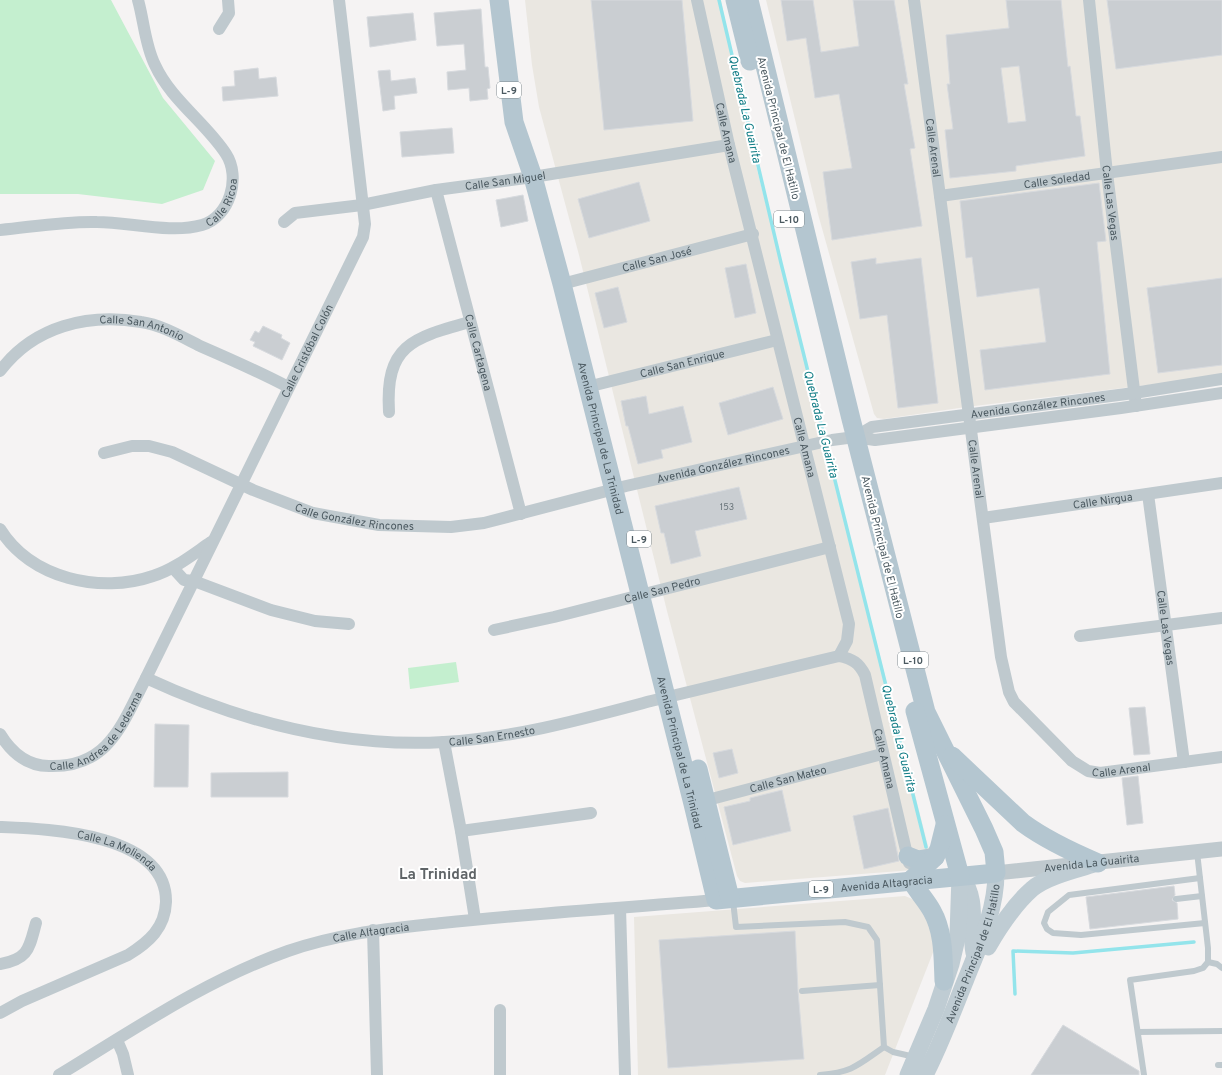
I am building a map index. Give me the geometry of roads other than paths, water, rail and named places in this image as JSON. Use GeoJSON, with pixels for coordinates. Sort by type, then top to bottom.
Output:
{"type":"FeatureCollection","features":[{"type":"Feature","properties":{"kind":"main road","name":"Avenida Principal de La Trinidad"},"geometry":{"type":"LineString","coordinates":[[499,0],[511,107],[517,133],[539,176]]}},
{"type":"Feature","properties":{"kind":"main road","name":"Avenida Principal de La Trinidad"},"geometry":{"type":"LineString","coordinates":[[512,0],[524,108],[537,153],[539,176],[568,282],[646,593],[726,898]]}},
{"type":"Feature","properties":{"kind":"main road","name":"Avenida Principal de El Hatillo"},"geometry":{"type":"LineString","coordinates":[[735,0],[843,438],[960,876],[958,934],[951,964],[944,981],[936,1009],[917,1057],[908,1075]]}},
{"type":"Feature","properties":{"kind":"main road","name":"Avenida Principal de El Hatillo"},"geometry":{"type":"LineString","coordinates":[[749,0],[843,438],[926,712],[994,852],[996,873],[993,904],[975,957],[940,1044],[925,1075]]}},
{"type":"Feature","properties":{"kind":"main road","name":"L-10"},"geometry":{"type":"LineString","coordinates":[[943,748],[1023,823],[1061,846],[1098,863]]}},
{"type":"Feature","properties":{"kind":"main road"},"geometry":{"type":"LineString","coordinates":[[912,880],[935,857],[939,849],[946,823]]}},
{"type":"Feature","properties":{"kind":"main road"},"geometry":{"type":"LineString","coordinates":[[908,856],[918,860],[935,857]]}},
{"type":"Feature","properties":{"kind":"main road"},"geometry":{"type":"LineString","coordinates":[[960,876],[969,888],[972,900],[972,943],[975,957],[987,948],[999,927],[1033,888],[1051,879],[1098,863]]}},
{"type":"Feature","properties":{"kind":"main road","name":"Avenida La Guairita"},"geometry":{"type":"LineString","coordinates":[[960,876],[996,873]]}},
{"type":"Feature","properties":{"kind":"main road","name":"Avenida Altagracia"},"geometry":{"type":"LineString","coordinates":[[726,898],[960,876]]}},
{"type":"Feature","properties":{"kind":"main road","name":"L-10"},"geometry":{"type":"LineString","coordinates":[[912,880],[918,892],[932,911],[937,924],[942,943],[944,981]]}},
{"type":"Feature","properties":{"kind":"street","name":"Calle Ricoa"},"geometry":{"type":"LineString","coordinates":[[0,230],[85,222],[124,223],[183,228],[203,225],[210,221],[223,208],[234,180],[231,164],[221,146],[172,91],[154,65],[138,0]]}},
{"type":"Feature","properties":{"kind":"street"},"geometry":{"type":"LineString","coordinates":[[219,29],[229,13],[228,0]]}},
{"type":"Feature","properties":{"kind":"street","name":"Calle Cristóbal Colón"},"geometry":{"type":"LineString","coordinates":[[146,678],[194,582],[212,541],[363,237],[365,224],[339,0]]}},
{"type":"Feature","properties":{"kind":"street","name":"Calle Amana"},"geometry":{"type":"LineString","coordinates":[[697,0],[777,340],[849,624],[847,641],[839,656],[852,659],[857,663],[865,675],[882,754],[908,856],[912,880]]}},
{"type":"Feature","properties":{"kind":"street","name":"Calle Arenal"},"geometry":{"type":"LineString","coordinates":[[914,0],[1001,657],[1009,692],[1014,702],[1072,761],[1088,771],[1100,773],[1222,757]]}},
{"type":"Feature","properties":{"kind":"street"},"geometry":{"type":"LineString","coordinates":[[916,14],[920,0]]}},
{"type":"Feature","properties":{"kind":"street","name":"Calle Las Vegas"},"geometry":{"type":"LineString","coordinates":[[1089,0],[1107,173],[1136,406]]}},
{"type":"Feature","properties":{"kind":"street","name":"Calle San Miguel"},"geometry":{"type":"LineString","coordinates":[[284,222],[296,213],[362,205],[436,190],[539,176],[730,145]]}},
{"type":"Feature","properties":{"kind":"street","name":"Calle Soledad"},"geometry":{"type":"LineString","coordinates":[[940,196],[1222,157]]}},
{"type":"Feature","properties":{"kind":"street","name":"Calle Cartagena"},"geometry":{"type":"LineString","coordinates":[[436,190],[521,514]]}},
{"type":"Feature","properties":{"kind":"street","name":"Calle San José"},"geometry":{"type":"LineString","coordinates":[[568,282],[753,234]]}},
{"type":"Feature","properties":{"kind":"street","name":"Calle San Antonio"},"geometry":{"type":"LineString","coordinates":[[0,371],[26,345],[54,328],[72,323],[126,320],[143,322],[169,332],[288,387]]}},
{"type":"Feature","properties":{"kind":"street"},"geometry":{"type":"LineString","coordinates":[[389,412],[388,392],[390,378],[392,369],[401,353],[411,343],[423,337],[470,322]]}},
{"type":"Feature","properties":{"kind":"street","name":"Calle San Enrique"},"geometry":{"type":"LineString","coordinates":[[593,385],[777,340]]}},
{"type":"Feature","properties":{"kind":"street","name":"Avenida González Rincones"},"geometry":{"type":"LineString","coordinates":[[620,488],[843,438],[872,426],[1222,379]]}},
{"type":"Feature","properties":{"kind":"street","name":"Avenida González Rincones"},"geometry":{"type":"LineString","coordinates":[[843,438],[875,440],[1136,406],[1222,392]]}},
{"type":"Feature","properties":{"kind":"street","name":"Calle González Rincones"},"geometry":{"type":"LineString","coordinates":[[104,453],[132,446],[150,446],[172,452],[240,485],[313,513],[379,525],[451,527],[484,523],[620,488]]}},
{"type":"Feature","properties":{"kind":"street","name":"Calle Nirgua"},"geometry":{"type":"LineString","coordinates":[[983,518],[1222,483]]}},
{"type":"Feature","properties":{"kind":"street","name":"Calle Las Vegas"},"geometry":{"type":"LineString","coordinates":[[1148,494],[1184,762]]}},
{"type":"Feature","properties":{"kind":"street"},"geometry":{"type":"LineString","coordinates":[[0,530],[13,545],[27,557],[57,575],[73,580],[92,583],[132,581],[153,577],[176,566],[212,541]]}},
{"type":"Feature","properties":{"kind":"street","name":"Calle San Pedro"},"geometry":{"type":"LineString","coordinates":[[494,630],[554,617],[830,547]]}},
{"type":"Feature","properties":{"kind":"street"},"geometry":{"type":"LineString","coordinates":[[176,566],[184,580],[194,582],[271,610],[315,621],[349,624]]}},
{"type":"Feature","properties":{"kind":"street"},"geometry":{"type":"LineString","coordinates":[[1080,636],[1222,618]]}},
{"type":"Feature","properties":{"kind":"street","name":"Calle San Ernesto"},"geometry":{"type":"LineString","coordinates":[[146,678],[194,700],[243,717],[311,733],[406,742],[444,742],[534,730],[839,656]]}},
{"type":"Feature","properties":{"kind":"street","name":"Calle Andrea de Ledezma"},"geometry":{"type":"LineString","coordinates":[[0,734],[8,747],[33,764],[44,766],[66,766],[87,760],[104,748],[113,739],[146,678]]}},
{"type":"Feature","properties":{"kind":"street"},"geometry":{"type":"LineString","coordinates":[[444,742],[461,831],[475,919]]}},
{"type":"Feature","properties":{"kind":"street","name":"Calle San Mateo"},"geometry":{"type":"LineString","coordinates":[[700,802],[882,754]]}},
{"type":"Feature","properties":{"kind":"street"},"geometry":{"type":"LineString","coordinates":[[461,831],[591,813]]}},
{"type":"Feature","properties":{"kind":"street","name":"Calle La Molienda"},"geometry":{"type":"LineString","coordinates":[[0,827],[74,832],[134,852],[148,861],[163,879],[166,901],[165,914],[154,937],[143,946],[128,955],[22,1001],[0,1013]]}},
{"type":"Feature","properties":{"kind":"street","name":"Avenida La Guairita"},"geometry":{"type":"LineString","coordinates":[[996,873],[1222,849]]}},
{"type":"Feature","properties":{"kind":"street","name":"Calle Altagracia"},"geometry":{"type":"LineString","coordinates":[[59,1075],[185,998],[247,967],[289,950],[348,934],[475,919],[726,898]]}},
{"type":"Feature","properties":{"kind":"street"},"geometry":{"type":"LineString","coordinates":[[620,908],[625,1075]]}},
{"type":"Feature","properties":{"kind":"street"},"geometry":{"type":"LineString","coordinates":[[0,964],[21,959],[29,948],[36,923]]}},
{"type":"Feature","properties":{"kind":"street"},"geometry":{"type":"LineString","coordinates":[[373,930],[377,1075]]}},
{"type":"Feature","properties":{"kind":"street"},"geometry":{"type":"LineString","coordinates":[[500,1010],[500,1075]]}},
{"type":"Feature","properties":{"kind":"street"},"geometry":{"type":"LineString","coordinates":[[117,1040],[123,1054],[128,1075]]}},
{"type":"Feature","properties":{"kind":"lane"},"geometry":{"type":"LineString","coordinates":[[1144,1075],[1130,980],[1194,971],[1203,968],[1208,962],[1197,852]]}},
{"type":"Feature","properties":{"kind":"lane"},"geometry":{"type":"LineString","coordinates":[[1200,878],[1069,895],[1048,912],[1044,923],[1047,929],[1053,933],[1081,935],[1205,923]]}},
{"type":"Feature","properties":{"kind":"lane"},"geometry":{"type":"LineString","coordinates":[[1176,899],[1202,896]]}},
{"type":"Feature","properties":{"kind":"lane"},"geometry":{"type":"LineString","coordinates":[[726,898],[736,927],[845,922],[868,927],[877,940],[884,1047]]}},
{"type":"Feature","properties":{"kind":"lane"},"geometry":{"type":"LineString","coordinates":[[1208,962],[1217,964],[1222,968]]}},
{"type":"Feature","properties":{"kind":"lane"},"geometry":{"type":"LineString","coordinates":[[802,991],[880,985]]}},
{"type":"Feature","properties":{"kind":"lane"},"geometry":{"type":"LineString","coordinates":[[1138,1032],[1222,1031]]}},
{"type":"Feature","properties":{"kind":"lane"},"geometry":{"type":"LineString","coordinates":[[884,1047],[893,1052],[917,1057]]}},
{"type":"Feature","properties":{"kind":"lane"},"geometry":{"type":"LineString","coordinates":[[820,1075],[838,1073],[856,1068],[884,1047]]}},
{"type":"Feature","properties":{"kind":"waterway","name":"Quebrada La Guairita"},"geometry":{"type":"LineString","coordinates":[[719,0],[781,263],[926,847]]}},
{"type":"Feature","properties":{"kind":"waterway","name":"Quebrada La Guairita"},"geometry":{"type":"LineString","coordinates":[[1015,994],[1013,951],[1073,953],[1194,942]]}},
{"type":"Feature","properties":{"kind":"district","name":"La Trinidad"},"geometry":{"type":"Point","coordinates":[438,874]}}]}
